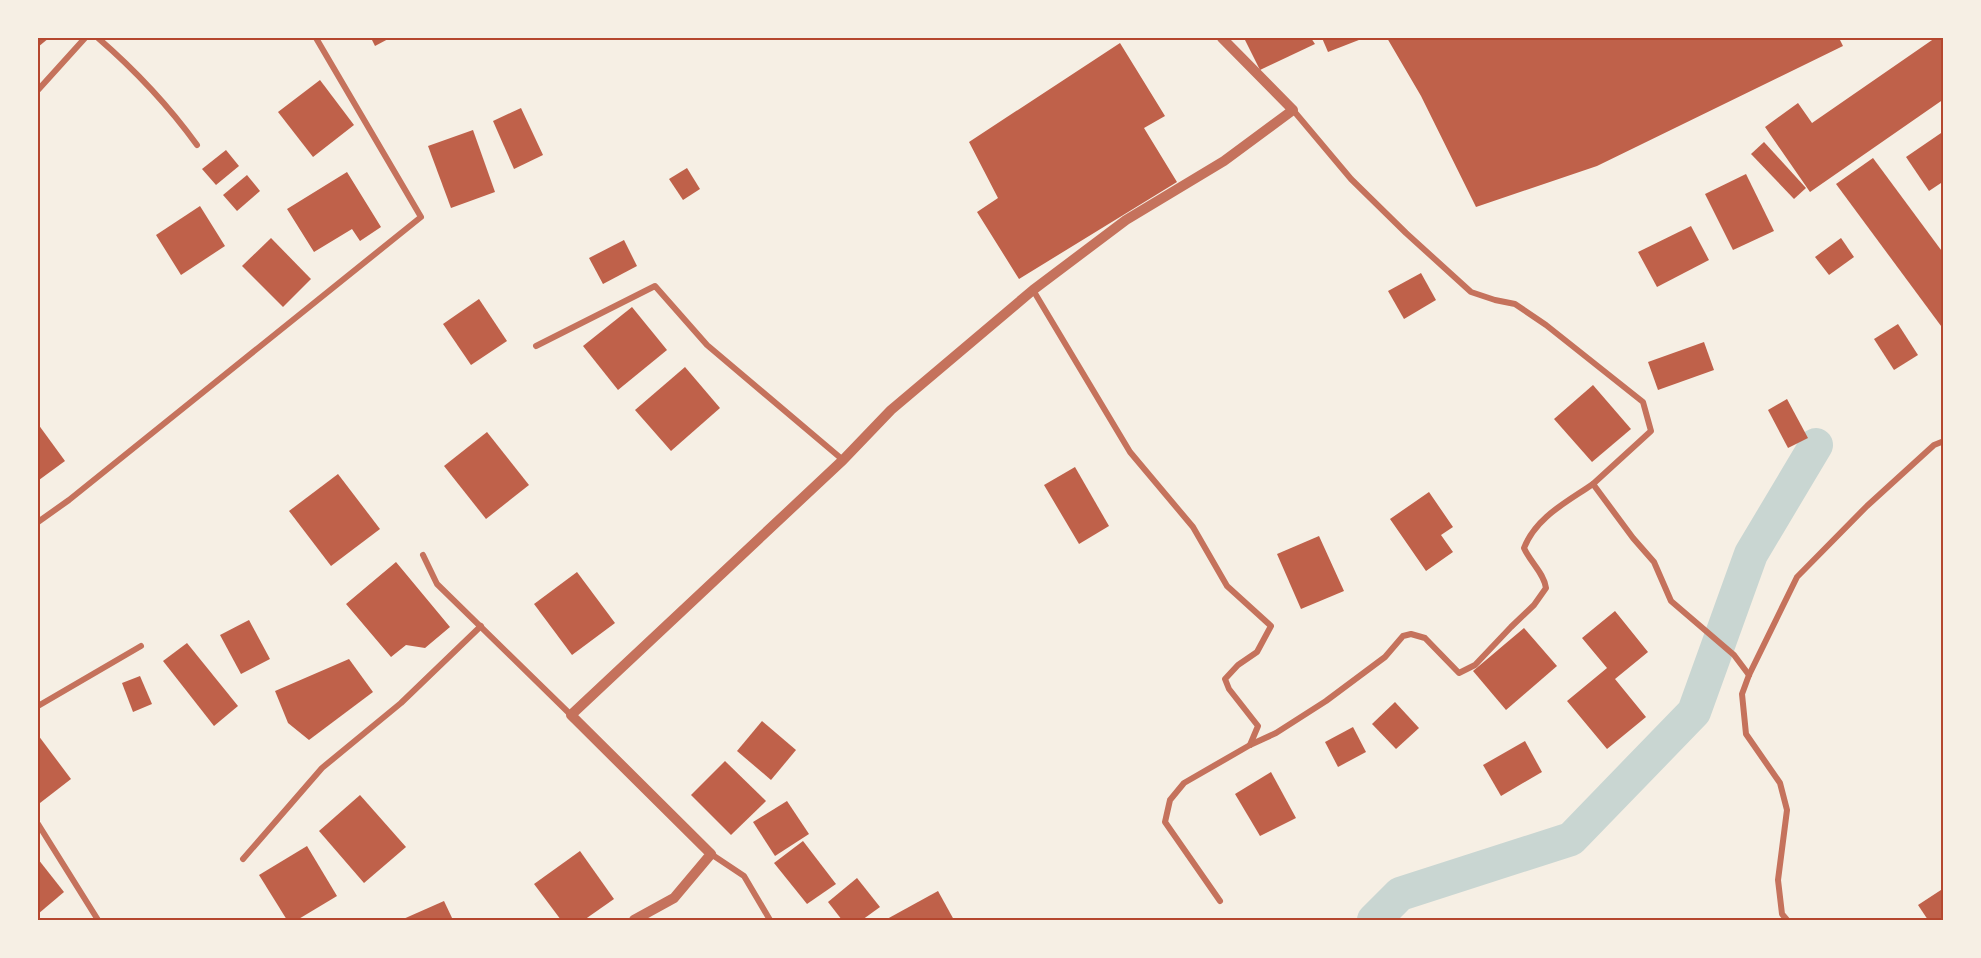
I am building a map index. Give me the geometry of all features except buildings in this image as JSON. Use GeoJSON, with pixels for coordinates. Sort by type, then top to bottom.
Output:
{"type":"FeatureCollection","features":[{"type":"Feature","properties":{"kind":"street"},"geometry":{"type":"LineString","coordinates":[[38,90],[85,38]]}},
{"type":"Feature","properties":{"kind":"street"},"geometry":{"type":"LineString","coordinates":[[98,38],[129,65],[177,118],[196,145]]}},
{"type":"Feature","properties":{"kind":"street"},"geometry":{"type":"LineString","coordinates":[[38,522],[69,500],[421,217],[316,38]]}},
{"type":"Feature","properties":{"kind":"street"},"geometry":{"type":"LineString","coordinates":[[1220,901],[1165,822],[1170,800],[1184,783],[1250,745],[1276,733],[1360,677],[1384,657],[1403,636],[1411,634],[1425,638],[1459,673],[1475,665],[1534,605],[1546,588],[1545,579],[1524,548],[1536,526],[1593,484],[1651,431],[1643,402],[1546,325],[1515,304],[1471,292],[1406,233],[1351,179],[1293,110],[1222,38]]}},
{"type":"Feature","properties":{"kind":"street"},"geometry":{"type":"LineString","coordinates":[[571,715],[843,460],[891,410],[1033,290],[1126,220],[1224,162],[1293,110]]}},
{"type":"Feature","properties":{"kind":"street"},"geometry":{"type":"LineString","coordinates":[[536,345],[655,286],[707,345],[843,460]]}},
{"type":"Feature","properties":{"kind":"street"},"geometry":{"type":"LineString","coordinates":[[1033,290],[1130,452],[1193,527],[1227,586],[1271,626],[1257,652],[1238,666],[1226,679],[1229,689],[1257,726],[1250,745]]}},
{"type":"Feature","properties":{"kind":"street"},"geometry":{"type":"LineString","coordinates":[[1787,921],[1782,914],[1778,880],[1784,847],[1786,810],[1780,783],[1746,734],[1742,694],[1797,577],[1868,506],[1934,445],[1944,441]]}},
{"type":"Feature","properties":{"kind":"street"},"geometry":{"type":"LineString","coordinates":[[1593,484],[1654,562],[1671,601],[1734,656],[1749,675]]}},
{"type":"Feature","properties":{"kind":"street"},"geometry":{"type":"LineString","coordinates":[[423,555],[437,584],[711,854],[744,876],[770,921]]}},
{"type":"Feature","properties":{"kind":"street"},"geometry":{"type":"LineString","coordinates":[[243,859],[322,768],[401,703],[482,626]]}},
{"type":"Feature","properties":{"kind":"street"},"geometry":{"type":"LineString","coordinates":[[38,706],[141,646]]}},
{"type":"Feature","properties":{"kind":"street"},"geometry":{"type":"LineString","coordinates":[[38,824],[98,921]]}},
{"type":"Feature","properties":{"kind":"street"},"geometry":{"type":"LineString","coordinates":[[634,921],[674,898],[711,854]]}},
{"type":"Feature","properties":{"kind":"waterway"},"geometry":{"type":"LineString","coordinates":[[1374,920],[1400,894],[1571,839],[1694,712],[1751,554],[1816,445]]}}]}
